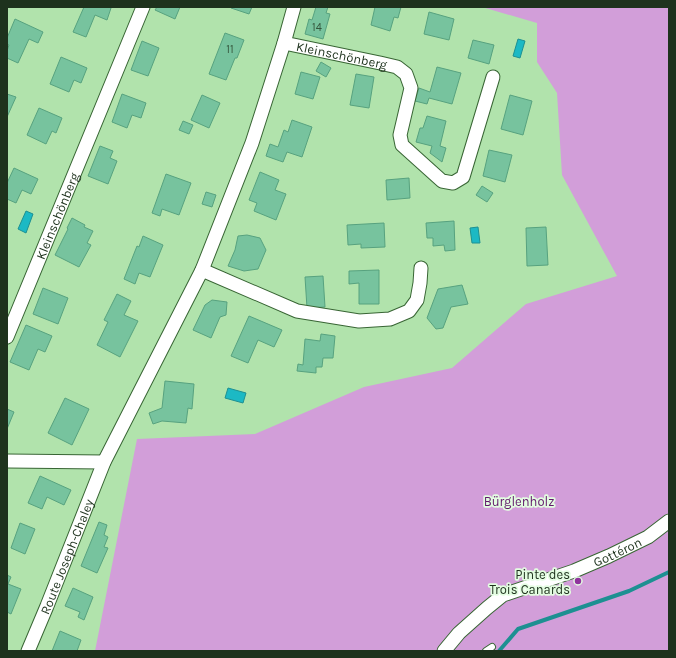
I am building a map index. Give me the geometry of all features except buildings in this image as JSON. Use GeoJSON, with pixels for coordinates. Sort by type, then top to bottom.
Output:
{"type":"FeatureCollection","features":[{"type":"Feature","properties":{"kind":"street","name":"Kleinschönberg"},"geometry":{"type":"LineString","coordinates":[[7,337],[143,7]]}},
{"type":"Feature","properties":{"kind":"street","name":"Kleinschönberg"},"geometry":{"type":"LineString","coordinates":[[104,462],[202,270],[252,143],[294,7]]}},
{"type":"Feature","properties":{"kind":"street","name":"Kleinschönberg"},"geometry":{"type":"LineString","coordinates":[[284,43],[397,67],[406,74],[411,88],[400,135],[402,145],[442,181],[453,183],[463,177],[493,77]]}},
{"type":"Feature","properties":{"kind":"street"},"geometry":{"type":"LineString","coordinates":[[202,270],[297,311],[359,321],[390,319],[409,311],[417,300],[421,268]]}},
{"type":"Feature","properties":{"kind":"street"},"geometry":{"type":"LineString","coordinates":[[7,461],[104,462]]}},
{"type":"Feature","properties":{"kind":"street","name":"Route Joseph-Chaley"},"geometry":{"type":"LineString","coordinates":[[28,651],[104,462]]}},
{"type":"Feature","properties":{"kind":"street","name":"Gottéron"},"geometry":{"type":"LineString","coordinates":[[444,651],[459,633],[486,608],[503,595],[574,571],[609,556],[648,537],[669,521]]}},
{"type":"Feature","properties":{"kind":"lane"},"geometry":{"type":"LineString","coordinates":[[486,651],[492,646]]}},
{"type":"Feature","properties":{"kind":"green space","name":"Bürglenholz"},"geometry":{"type":"Polygon","coordinates":[[[482,7],[669,7],[669,651],[95,651],[137,439],[255,434],[364,387],[452,368],[526,304],[617,276],[562,175],[557,93],[537,62],[537,23],[482,7]]]}},
{"type":"Feature","properties":{"kind":"water"},"geometry":{"type":"Polygon","coordinates":[[[518,39],[525,41],[520,58],[513,56],[518,39]]]}},
{"type":"Feature","properties":{"kind":"water"},"geometry":{"type":"Polygon","coordinates":[[[26,211],[33,214],[26,233],[18,229],[26,211]]]}},
{"type":"Feature","properties":{"kind":"water"},"geometry":{"type":"Polygon","coordinates":[[[478,227],[480,243],[472,243],[470,228],[478,227]]]}},
{"type":"Feature","properties":{"kind":"water"},"geometry":{"type":"Polygon","coordinates":[[[228,388],[246,393],[243,403],[225,398],[228,388]]]}},
{"type":"Feature","properties":{"kind":"waterway"},"geometry":{"type":"LineString","coordinates":[[499,651],[518,629],[629,591],[669,572]]}},
{"type":"Feature","properties":{"kind":"place","name":"Pinte des Trois Canards"},"geometry":{"type":"Point","coordinates":[578,581]}}]}
